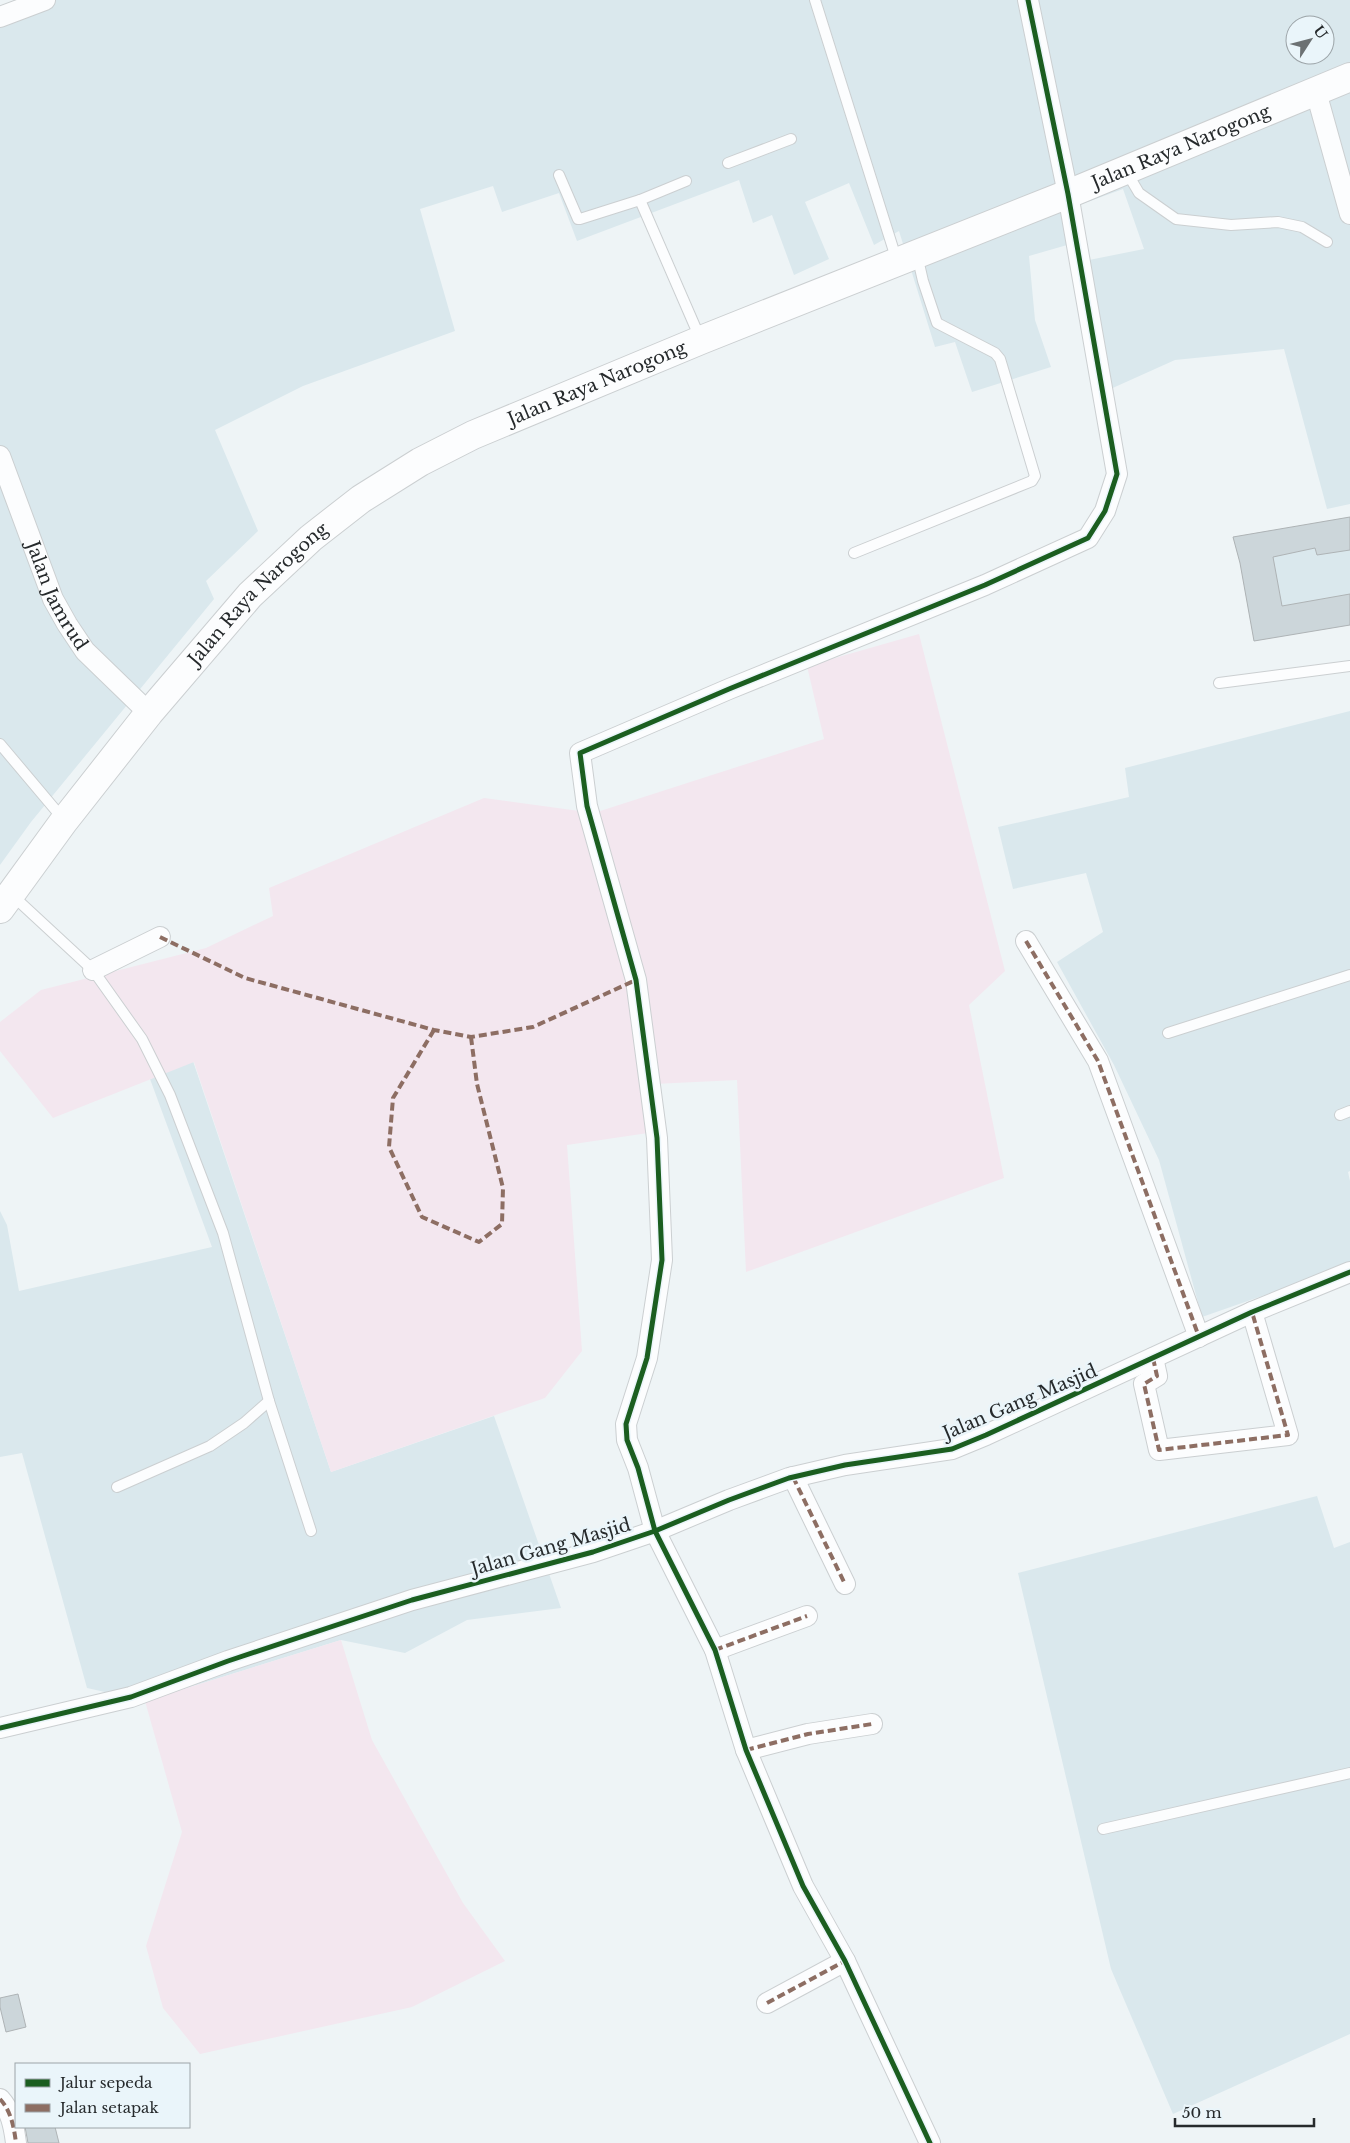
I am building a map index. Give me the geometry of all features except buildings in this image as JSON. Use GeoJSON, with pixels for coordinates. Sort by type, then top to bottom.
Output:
{"type":"FeatureCollection","features":[{"type":"Feature","properties":{"kind":"main road","name":"Jalan Raya Narogong"},"geometry":{"type":"LineString","coordinates":[[6,902],[64,821],[149,713],[250,595],[311,538],[361,499],[420,462],[473,435],[700,340],[1068,194],[1350,77]]}},
{"type":"Feature","properties":{"kind":"street"},"geometry":{"type":"LineString","coordinates":[[0,17],[45,0]]}},
{"type":"Feature","properties":{"kind":"street"},"geometry":{"type":"LineString","coordinates":[[930,2143],[845,1961],[803,1886],[746,1750],[715,1650],[655,1531],[638,1468],[627,1440],[626,1424],[647,1358],[662,1260],[657,1138],[636,980],[587,806],[580,753],[758,677],[984,585],[1088,538],[1105,511],[1117,474],[1068,194],[1028,0]]}},
{"type":"Feature","properties":{"kind":"street"},"geometry":{"type":"LineString","coordinates":[[1316,92],[1350,214]]}},
{"type":"Feature","properties":{"kind":"street","name":"Jalan Jamrud"},"geometry":{"type":"LineString","coordinates":[[0,456],[53,599],[67,624],[85,651],[149,713]]}},
{"type":"Feature","properties":{"kind":"street"},"geometry":{"type":"LineString","coordinates":[[93,970],[160,937]]}},
{"type":"Feature","properties":{"kind":"street"},"geometry":{"type":"LineString","coordinates":[[1026,941],[1098,1062],[1199,1337]]}},
{"type":"Feature","properties":{"kind":"street","name":"Jalan Gang Masjid"},"geometry":{"type":"LineString","coordinates":[[0,1728],[131,1697],[228,1661],[412,1600],[593,1552],[655,1531],[729,1500],[793,1477],[845,1465],[952,1449],[1252,1312],[1350,1272]]}},
{"type":"Feature","properties":{"kind":"street"},"geometry":{"type":"LineString","coordinates":[[1153,1358],[1157,1376],[1144,1384],[1159,1450],[1288,1435],[1252,1312]]}},
{"type":"Feature","properties":{"kind":"street"},"geometry":{"type":"LineString","coordinates":[[793,1477],[845,1584]]}},
{"type":"Feature","properties":{"kind":"street"},"geometry":{"type":"LineString","coordinates":[[715,1650],[808,1616]]}},
{"type":"Feature","properties":{"kind":"street"},"geometry":{"type":"LineString","coordinates":[[746,1750],[808,1734],[872,1724]]}},
{"type":"Feature","properties":{"kind":"street"},"geometry":{"type":"LineString","coordinates":[[767,2003],[845,1961]]}},
{"type":"Feature","properties":{"kind":"street"},"geometry":{"type":"LineString","coordinates":[[0,2098],[6,2105],[12,2120],[16,2143]]}},
{"type":"Feature","properties":{"kind":"lane"},"geometry":{"type":"LineString","coordinates":[[815,0],[907,259],[923,281],[937,323],[995,353],[1000,359],[1035,476],[1032,482],[854,553]]}},
{"type":"Feature","properties":{"kind":"lane"},"geometry":{"type":"LineString","coordinates":[[728,163],[791,139]]}},
{"type":"Feature","properties":{"kind":"lane"},"geometry":{"type":"LineString","coordinates":[[1126,170],[1139,193],[1176,219],[1232,225],[1278,222],[1302,227],[1327,242]]}},
{"type":"Feature","properties":{"kind":"lane"},"geometry":{"type":"LineString","coordinates":[[559,174],[580,220],[640,200],[686,181]]}},
{"type":"Feature","properties":{"kind":"lane"},"geometry":{"type":"LineString","coordinates":[[640,200],[700,340]]}},
{"type":"Feature","properties":{"kind":"lane"},"geometry":{"type":"LineString","coordinates":[[1220,683],[1350,666]]}},
{"type":"Feature","properties":{"kind":"lane"},"geometry":{"type":"LineString","coordinates":[[0,744],[64,821]]}},
{"type":"Feature","properties":{"kind":"lane"},"geometry":{"type":"LineString","coordinates":[[6,902],[93,970],[142,1039],[170,1095],[223,1234],[269,1401],[311,1531]]}},
{"type":"Feature","properties":{"kind":"lane"},"geometry":{"type":"LineString","coordinates":[[1168,1033],[1350,975]]}},
{"type":"Feature","properties":{"kind":"lane"},"geometry":{"type":"LineString","coordinates":[[117,1487],[210,1446],[244,1423],[269,1401]]}},
{"type":"Feature","properties":{"kind":"lane"},"geometry":{"type":"LineString","coordinates":[[1103,1829],[1350,1773]]}},
{"type":"Feature","properties":{"kind":"shaded area"},"geometry":{"type":"Polygon","coordinates":[[[55,0],[1350,0],[1350,504],[1327,509],[1284,349],[1175,360],[1106,391],[1079,262],[1144,249],[1123,189],[1071,208],[1074,243],[1029,256],[1035,320],[1051,367],[972,392],[955,342],[935,347],[899,231],[874,245],[849,183],[805,202],[829,259],[794,275],[772,215],[753,223],[739,180],[577,241],[559,193],[502,212],[493,186],[420,209],[455,331],[303,386],[215,430],[258,531],[206,581],[214,599],[31,822],[0,865],[0,19],[55,0]]]}},
{"type":"Feature","properties":{"kind":"shaded area"},"geometry":{"type":"Polygon","coordinates":[[[1350,517],[1350,625],[1254,641],[1240,563],[1233,537],[1350,517]]]}},
{"type":"Feature","properties":{"kind":"shaded area"},"geometry":{"type":"Polygon","coordinates":[[[919,634],[1005,971],[969,1005],[1004,1178],[746,1272],[737,1080],[654,1084],[648,1133],[567,1145],[582,1351],[545,1398],[331,1472],[194,1062],[53,1118],[0,1051],[0,1022],[41,990],[206,948],[273,916],[269,888],[484,798],[594,813],[824,739],[807,666],[919,634]]]}},
{"type":"Feature","properties":{"kind":"shaded area"},"geometry":{"type":"Polygon","coordinates":[[[1350,711],[1350,1171],[1348,1172],[1350,1181],[1350,1265],[1202,1317],[1159,1160],[1114,1065],[1057,962],[1103,932],[1086,873],[1013,889],[998,827],[1129,797],[1125,768],[1350,711]]]}},
{"type":"Feature","properties":{"kind":"shaded area"},"geometry":{"type":"Polygon","coordinates":[[[193,1061],[331,1472],[494,1416],[561,1608],[467,1620],[405,1653],[341,1640],[145,1701],[87,1688],[22,1453],[0,1457],[0,1211],[7,1225],[19,1291],[212,1247],[150,1079],[193,1061]]]}},
{"type":"Feature","properties":{"kind":"shaded area"},"geometry":{"type":"Polygon","coordinates":[[[1317,1496],[1334,1548],[1350,1542],[1350,2034],[1173,2114],[1111,1969],[1018,1573],[1317,1496]]]}},
{"type":"Feature","properties":{"kind":"shaded area"},"geometry":{"type":"Polygon","coordinates":[[[341,1640],[372,1740],[463,1903],[505,1961],[412,2007],[200,2054],[163,2008],[146,1946],[182,1832],[145,1701],[341,1640]]]}},
{"type":"Feature","properties":{"kind":"marked path"},"geometry":{"type":"LineString","coordinates":[[160,937],[245,978],[434,1030],[471,1037],[533,1027],[636,980]]}},
{"type":"Feature","properties":{"kind":"marked path"},"geometry":{"type":"LineString","coordinates":[[1026,941],[1098,1061],[1199,1337]]}},
{"type":"Feature","properties":{"kind":"marked path"},"geometry":{"type":"LineString","coordinates":[[434,1030],[393,1098],[389,1147],[422,1217],[479,1242],[502,1224],[503,1188],[477,1084],[471,1037]]}},
{"type":"Feature","properties":{"kind":"marked path"},"geometry":{"type":"LineString","coordinates":[[1153,1358],[1157,1376],[1144,1384],[1159,1450],[1288,1435],[1252,1312]]}},
{"type":"Feature","properties":{"kind":"marked path"},"geometry":{"type":"LineString","coordinates":[[793,1477],[845,1584]]}},
{"type":"Feature","properties":{"kind":"marked path"},"geometry":{"type":"LineString","coordinates":[[715,1650],[807,1616]]}},
{"type":"Feature","properties":{"kind":"marked path"},"geometry":{"type":"LineString","coordinates":[[746,1750],[808,1734],[872,1724]]}},
{"type":"Feature","properties":{"kind":"marked path"},"geometry":{"type":"LineString","coordinates":[[767,2003],[845,1961]]}},
{"type":"Feature","properties":{"kind":"marked path"},"geometry":{"type":"LineString","coordinates":[[0,2099],[9,2114],[16,2143]]}},
{"type":"Feature","properties":{"kind":"cycle path"},"geometry":{"type":"LineString","coordinates":[[930,2143],[845,1961],[803,1886],[746,1750],[715,1650],[655,1531],[638,1468],[627,1440],[626,1424],[647,1358],[662,1260],[657,1138],[636,980],[587,806],[580,753],[729,689],[985,585],[1088,538],[1105,511],[1117,474],[1068,194],[1028,0]]}},
{"type":"Feature","properties":{"kind":"cycle path"},"geometry":{"type":"LineString","coordinates":[[0,1728],[131,1697],[228,1661],[412,1600],[593,1552],[655,1531],[729,1500],[789,1478],[845,1465],[952,1449],[1252,1312],[1350,1272]]}}]}
